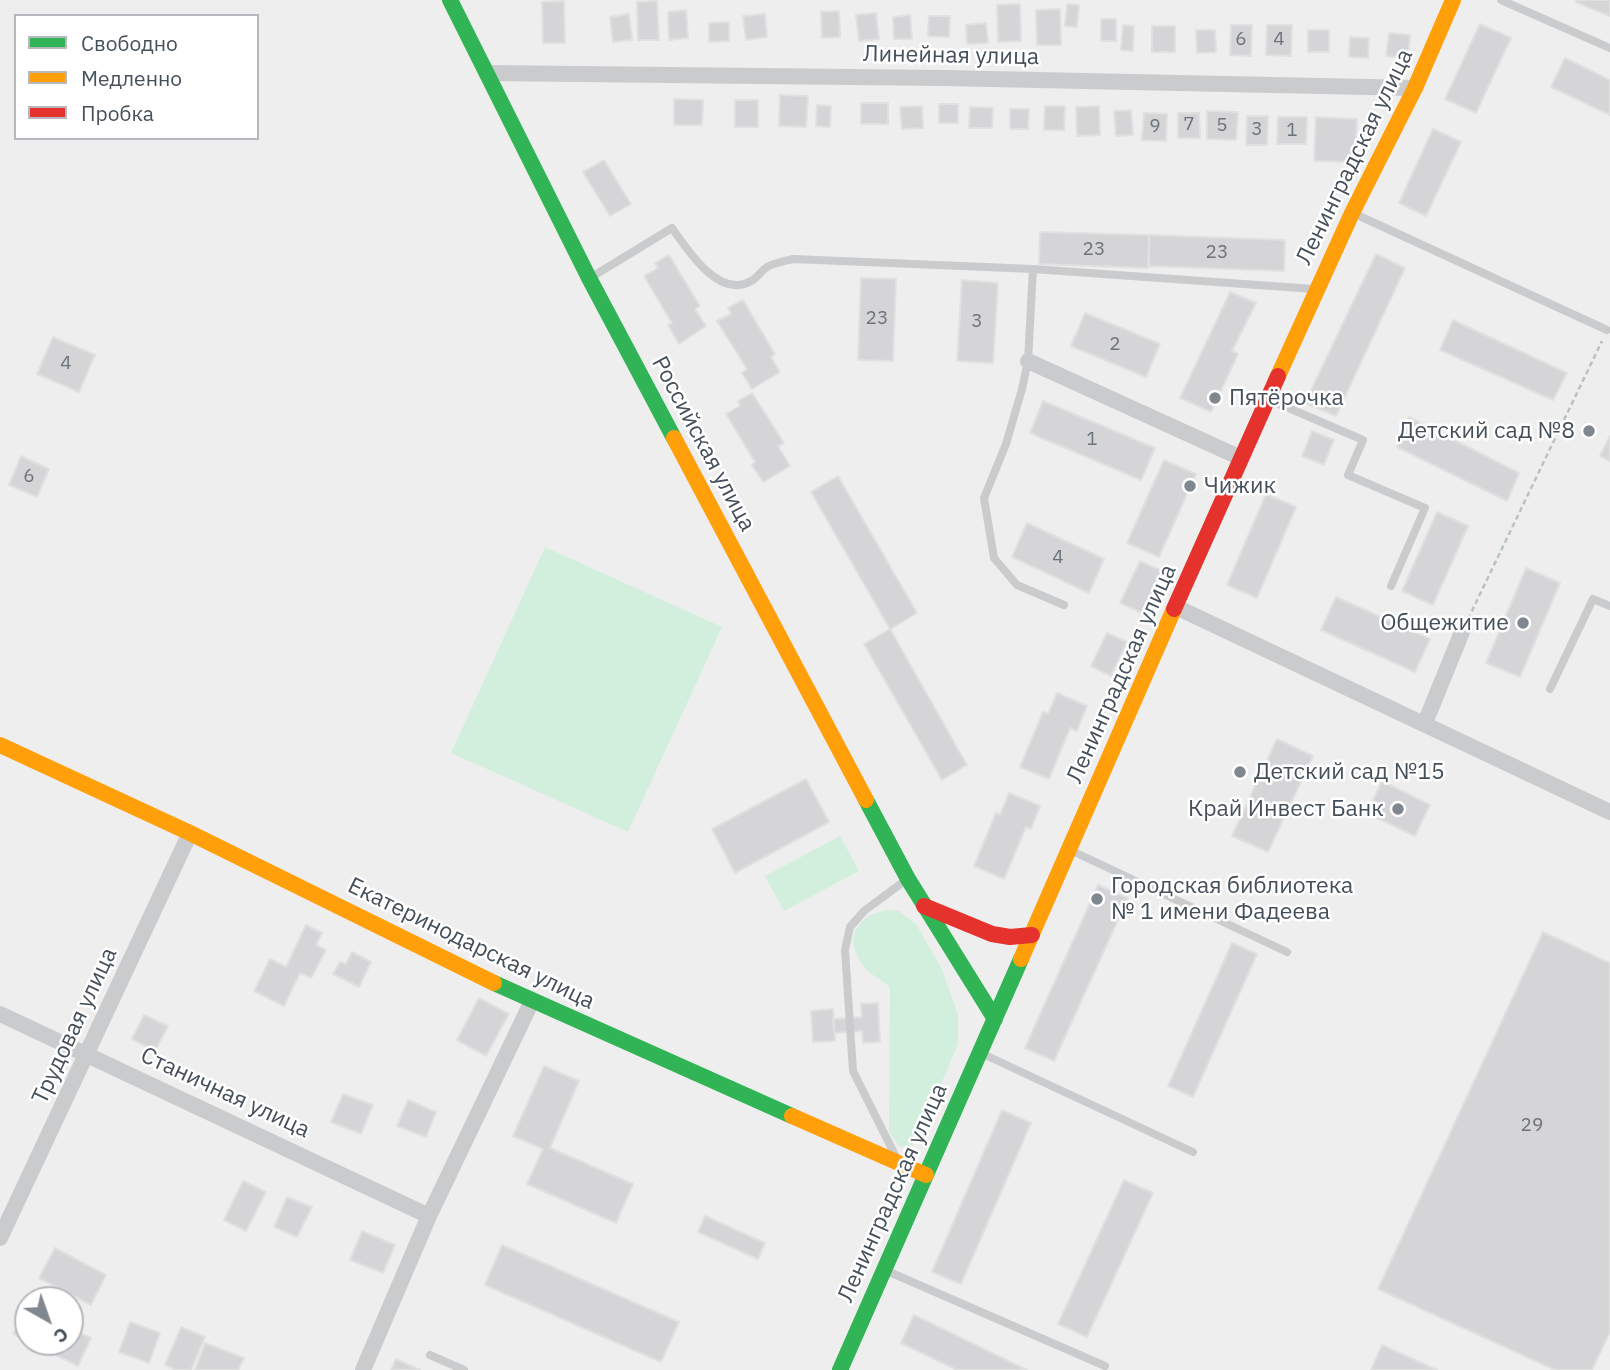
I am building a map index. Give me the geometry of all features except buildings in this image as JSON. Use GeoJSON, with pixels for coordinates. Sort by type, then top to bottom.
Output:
{"type":"FeatureCollection","features":[{"type":"Feature","properties":{"kind":"street","name":"Российская улица"},"geometry":{"type":"LineString","coordinates":[[450,0],[589,278],[908,879],[995,1019]]}},
{"type":"Feature","properties":{"kind":"street","name":"Ленинградская улица"},"geometry":{"type":"LineString","coordinates":[[840,1370],[1241,458],[1352,213],[1415,88],[1453,0]]}},
{"type":"Feature","properties":{"kind":"street","name":"Линейная улица"},"geometry":{"type":"LineString","coordinates":[[487,73],[943,78],[1415,88]]}},
{"type":"Feature","properties":{"kind":"street"},"geometry":{"type":"LineString","coordinates":[[1028,361],[1241,458]]}},
{"type":"Feature","properties":{"kind":"street"},"geometry":{"type":"LineString","coordinates":[[1176,607],[1610,812]]}},
{"type":"Feature","properties":{"kind":"street"},"geometry":{"type":"LineString","coordinates":[[1425,723],[1462,632]]}},
{"type":"Feature","properties":{"kind":"street","name":"Екатеринодарская улица"},"geometry":{"type":"LineString","coordinates":[[0,745],[190,833],[532,1001],[926,1175]]}},
{"type":"Feature","properties":{"kind":"street","name":"Трудовая улица"},"geometry":{"type":"LineString","coordinates":[[0,1238],[190,833]]}},
{"type":"Feature","properties":{"kind":"street"},"geometry":{"type":"LineString","coordinates":[[924,906],[992,934],[1010,937],[1032,935]]}},
{"type":"Feature","properties":{"kind":"street"},"geometry":{"type":"LineString","coordinates":[[363,1370],[429,1216],[532,1001]]}},
{"type":"Feature","properties":{"kind":"street","name":"Станичная улица"},"geometry":{"type":"LineString","coordinates":[[0,1014],[429,1216]]}},
{"type":"Feature","properties":{"kind":"lane"},"geometry":{"type":"LineString","coordinates":[[1501,0],[1610,48]]}},
{"type":"Feature","properties":{"kind":"lane"},"geometry":{"type":"LineString","coordinates":[[1352,213],[1607,330]]}},
{"type":"Feature","properties":{"kind":"lane"},"geometry":{"type":"LineString","coordinates":[[589,278],[672,228],[698,265],[728,285],[752,281],[769,266],[793,259],[1033,270],[1317,289]]}},
{"type":"Feature","properties":{"kind":"lane"},"geometry":{"type":"LineString","coordinates":[[1033,270],[1028,361],[1006,444],[985,498],[986,510],[994,558],[1017,585],[1064,606]]}},
{"type":"Feature","properties":{"kind":"lane"},"geometry":{"type":"LineString","coordinates":[[1268,399],[1363,440],[1348,475],[1425,508],[1391,586]]}},
{"type":"Feature","properties":{"kind":"lane"},"geometry":{"type":"LineString","coordinates":[[1550,689],[1593,599],[1610,606]]}},
{"type":"Feature","properties":{"kind":"lane"},"geometry":{"type":"LineString","coordinates":[[1070,850],[1287,952]]}},
{"type":"Feature","properties":{"kind":"lane"},"geometry":{"type":"LineString","coordinates":[[900,1164],[853,1071],[845,950],[850,927],[864,911],[908,879]]}},
{"type":"Feature","properties":{"kind":"lane"},"geometry":{"type":"LineString","coordinates":[[980,1052],[1192,1152]]}},
{"type":"Feature","properties":{"kind":"lane"},"geometry":{"type":"LineString","coordinates":[[884,1269],[1105,1366]]}},
{"type":"Feature","properties":{"kind":"lane"},"geometry":{"type":"LineString","coordinates":[[430,1355],[464,1370]]}},
{"type":"Feature","properties":{"kind":"path"},"geometry":{"type":"LineString","coordinates":[[1462,632],[1607,330]]}},
{"type":"Feature","properties":{"kind":"green space"},"geometry":{"type":"Polygon","coordinates":[[[545,547],[722,627],[628,832],[451,753],[545,547]]]}},
{"type":"Feature","properties":{"kind":"green space"},"geometry":{"type":"Polygon","coordinates":[[[840,836],[859,871],[784,911],[765,876],[840,836]]]}},
{"type":"Feature","properties":{"kind":"green space"},"geometry":{"type":"Polygon","coordinates":[[[887,910],[899,911],[916,924],[942,969],[958,1015],[958,1044],[916,1143],[909,1147],[899,1146],[889,1132],[890,988],[864,967],[854,947],[856,930],[860,923],[867,917],[887,910]]]}},
{"type":"Feature","properties":{"kind":"traffic: fast"},"geometry":{"type":"LineString","coordinates":[[450,0],[589,278],[674,438]]}},
{"type":"Feature","properties":{"kind":"traffic: fast"},"geometry":{"type":"LineString","coordinates":[[866,800],[908,879],[995,1019]]}},
{"type":"Feature","properties":{"kind":"traffic: fast"},"geometry":{"type":"LineString","coordinates":[[840,1370],[1021,959]]}},
{"type":"Feature","properties":{"kind":"traffic: fast"},"geometry":{"type":"LineString","coordinates":[[494,983],[792,1116]]}},
{"type":"Feature","properties":{"kind":"traffic: slow"},"geometry":{"type":"LineString","coordinates":[[1278,376],[1352,213],[1415,88],[1453,0]]}},
{"type":"Feature","properties":{"kind":"traffic: slow"},"geometry":{"type":"LineString","coordinates":[[674,438],[866,800]]}},
{"type":"Feature","properties":{"kind":"traffic: slow"},"geometry":{"type":"LineString","coordinates":[[1021,959],[1174,609]]}},
{"type":"Feature","properties":{"kind":"traffic: slow"},"geometry":{"type":"LineString","coordinates":[[0,745],[190,833],[494,983]]}},
{"type":"Feature","properties":{"kind":"traffic: slow"},"geometry":{"type":"LineString","coordinates":[[792,1116],[926,1175]]}},
{"type":"Feature","properties":{"kind":"traffic: jam"},"geometry":{"type":"LineString","coordinates":[[1174,609],[1278,376]]}},
{"type":"Feature","properties":{"kind":"traffic: jam"},"geometry":{"type":"LineString","coordinates":[[924,906],[992,934],[1010,937],[1032,935]]}},
{"type":"Feature","properties":{"kind":"place","name":"Пятёрочка"},"geometry":{"type":"Point","coordinates":[1215,398]}},
{"type":"Feature","properties":{"kind":"place","name":"Детский сад №8"},"geometry":{"type":"Point","coordinates":[1589,431]}},
{"type":"Feature","properties":{"kind":"place","name":"Чижик"},"geometry":{"type":"Point","coordinates":[1190,486]}},
{"type":"Feature","properties":{"kind":"place","name":"Общежитие"},"geometry":{"type":"Point","coordinates":[1523,623]}},
{"type":"Feature","properties":{"kind":"place","name":"Детский сад №15"},"geometry":{"type":"Point","coordinates":[1240,772]}},
{"type":"Feature","properties":{"kind":"place","name":"Край Инвест Банк"},"geometry":{"type":"Point","coordinates":[1398,809]}},
{"type":"Feature","properties":{"kind":"place","name":"Городская библиотека № 1 имени Фадеева"},"geometry":{"type":"Point","coordinates":[1097,899]}}]}
